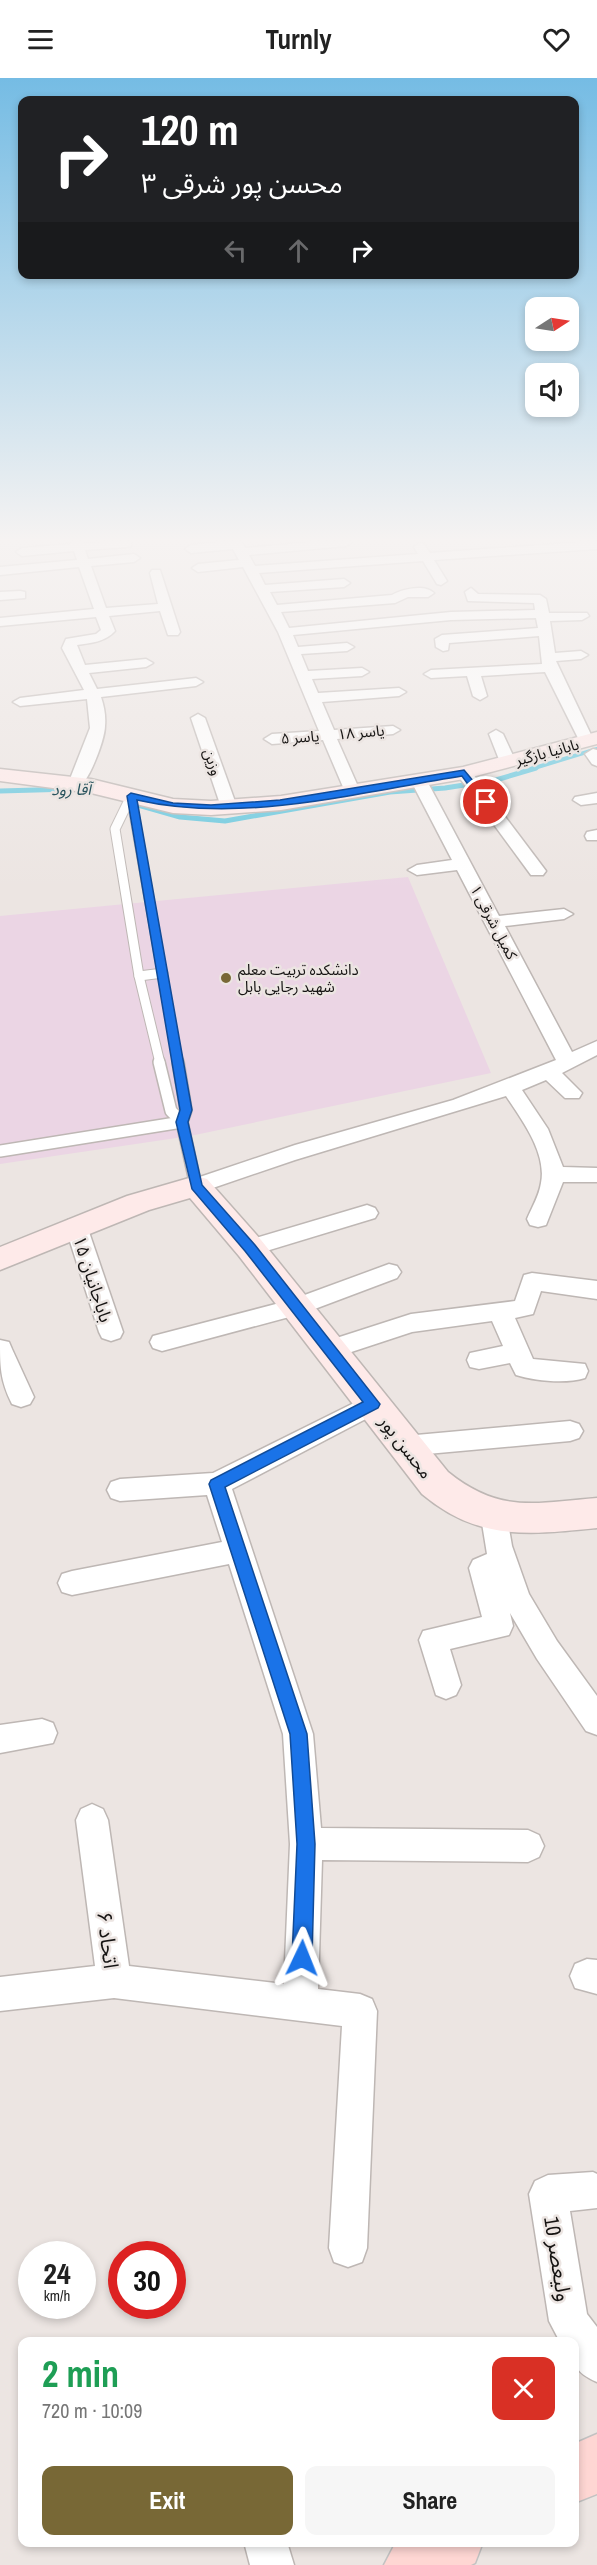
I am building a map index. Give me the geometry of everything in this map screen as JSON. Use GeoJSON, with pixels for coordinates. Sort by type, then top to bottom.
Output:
{"type":"FeatureCollection","features":[{"type":"Feature","properties":{"kind":"main road"},"geometry":{"type":"LineString","coordinates":[[579,2472],[597,2463]]}},
{"type":"Feature","properties":{"kind":"main road"},"geometry":{"type":"LineString","coordinates":[[414,2565],[445,2547]]}},
{"type":"Feature","properties":{"kind":"street"},"geometry":{"type":"LineString","coordinates":[[74,657],[94,695],[96,739],[76,784]]}},
{"type":"Feature","properties":{"kind":"street"},"geometry":{"type":"LineString","coordinates":[[296,657],[352,791]]}},
{"type":"Feature","properties":{"kind":"street"},"geometry":{"type":"LineString","coordinates":[[548,657],[549,663],[593,749]]}},
{"type":"Feature","properties":{"kind":"street"},"geometry":{"type":"LineString","coordinates":[[431,674],[549,663],[576,657]]}},
{"type":"Feature","properties":{"kind":"street"},"geometry":{"type":"LineString","coordinates":[[80,670],[146,663]]}},
{"type":"Feature","properties":{"kind":"street"},"geometry":{"type":"LineString","coordinates":[[472,671],[480,696]]}},
{"type":"Feature","properties":{"kind":"street"},"geometry":{"type":"LineString","coordinates":[[303,675],[362,672]]}},
{"type":"Feature","properties":{"kind":"street"},"geometry":{"type":"LineString","coordinates":[[20,702],[196,682]]}},
{"type":"Feature","properties":{"kind":"street"},"geometry":{"type":"LineString","coordinates":[[313,698],[399,692]]}},
{"type":"Feature","properties":{"kind":"street","name":"وزین"},"geometry":{"type":"LineString","coordinates":[[198,718],[229,807]]}},
{"type":"Feature","properties":{"kind":"street","name":"یاسر ۱۸"},"geometry":{"type":"LineString","coordinates":[[328,735],[393,730]]}},
{"type":"Feature","properties":{"kind":"street"},"geometry":{"type":"LineString","coordinates":[[496,734],[508,762]]}},
{"type":"Feature","properties":{"kind":"street","name":"یاسر ۵"},"geometry":{"type":"LineString","coordinates":[[272,739],[328,735]]}},
{"type":"Feature","properties":{"kind":"street","name":"بابانیا بازگیر"},"geometry":{"type":"LineString","coordinates":[[0,775],[76,784],[192,808],[229,807],[280,802],[419,781],[508,762],[593,749]]}},
{"type":"Feature","properties":{"kind":"street"},"geometry":{"type":"LineString","coordinates":[[464,773],[537,871]]}},
{"type":"Feature","properties":{"kind":"street","name":"کمیل شرقی ۱"},"geometry":{"type":"LineString","coordinates":[[419,781],[494,922],[558,1068],[572,1093]]}},
{"type":"Feature","properties":{"kind":"street"},"geometry":{"type":"LineString","coordinates":[[417,870],[463,864]]}},
{"type":"Feature","properties":{"kind":"street"},"geometry":{"type":"LineString","coordinates":[[494,922],[564,914]]}},
{"type":"Feature","properties":{"kind":"street"},"geometry":{"type":"LineString","coordinates":[[0,1259],[138,1203],[315,1147],[448,1110],[558,1068],[597,1047]]}},
{"type":"Feature","properties":{"kind":"street"},"geometry":{"type":"LineString","coordinates":[[510,1087],[534,1120],[553,1174],[549,1195],[538,1219]]}},
{"type":"Feature","properties":{"kind":"street"},"geometry":{"type":"LineString","coordinates":[[553,1174],[597,1175]]}},
{"type":"Feature","properties":{"kind":"street","name":"محسن پور"},"geometry":{"type":"LineString","coordinates":[[196,1186],[250,1248],[405,1446],[448,1496],[464,1507],[494,1517],[522,1520],[597,1513]]}},
{"type":"Feature","properties":{"kind":"street"},"geometry":{"type":"LineString","coordinates":[[250,1248],[367,1213]]}},
{"type":"Feature","properties":{"kind":"street","name":"باباجانیان ۱۵"},"geometry":{"type":"LineString","coordinates":[[76,1227],[111,1332]]}},
{"type":"Feature","properties":{"kind":"street"},"geometry":{"type":"LineString","coordinates":[[162,1341],[296,1307],[389,1272]]}},
{"type":"Feature","properties":{"kind":"street"},"geometry":{"type":"LineString","coordinates":[[330,1350],[411,1323],[525,1308],[532,1281],[597,1290]]}},
{"type":"Feature","properties":{"kind":"street"},"geometry":{"type":"LineString","coordinates":[[500,1311],[525,1368],[576,1371]]}},
{"type":"Feature","properties":{"kind":"street"},"geometry":{"type":"LineString","coordinates":[[479,1360],[518,1352]]}},
{"type":"Feature","properties":{"kind":"street"},"geometry":{"type":"LineString","coordinates":[[3,1361],[21,1397]]}},
{"type":"Feature","properties":{"kind":"street"},"geometry":{"type":"LineString","coordinates":[[120,1490],[217,1484],[372,1404]]}},
{"type":"Feature","properties":{"kind":"street"},"geometry":{"type":"LineString","coordinates":[[405,1446],[570,1431]]}},
{"type":"Feature","properties":{"kind":"street"},"geometry":{"type":"LineString","coordinates":[[217,1484],[298,1734],[306,1844],[300,2004]]}},
{"type":"Feature","properties":{"kind":"street"},"geometry":{"type":"LineString","coordinates":[[494,1517],[501,1561],[533,1629],[597,1721]]}},
{"type":"Feature","properties":{"kind":"street"},"geometry":{"type":"LineString","coordinates":[[72,1583],[238,1551]]}},
{"type":"Feature","properties":{"kind":"street"},"geometry":{"type":"LineString","coordinates":[[446,1685],[433,1640],[499,1626],[483,1568],[501,1561]]}},
{"type":"Feature","properties":{"kind":"street"},"geometry":{"type":"LineString","coordinates":[[0,1739],[42,1733]]}},
{"type":"Feature","properties":{"kind":"street","name":"اتحاد ۶"},"geometry":{"type":"LineString","coordinates":[[0,1994],[114,1982],[93,1820]]}},
{"type":"Feature","properties":{"kind":"street"},"geometry":{"type":"LineString","coordinates":[[306,1844],[528,1846]]}},
{"type":"Feature","properties":{"kind":"street"},"geometry":{"type":"LineString","coordinates":[[114,1982],[360,2010],[348,2248]]}},
{"type":"Feature","properties":{"kind":"street","name":"ولیعصر 10"},"geometry":{"type":"LineString","coordinates":[[593,2192],[548,2194],[569,2321],[597,2361]]}},
{"type":"Feature","properties":{"kind":"street"},"geometry":{"type":"LineString","coordinates":[[267,2547],[272,2565]]}},
{"type":"Feature","properties":{"kind":"lane"},"geometry":{"type":"LineString","coordinates":[[131,796],[186,1110],[182,1122],[196,1186]]}},
{"type":"Feature","properties":{"kind":"lane"},"geometry":{"type":"LineString","coordinates":[[131,796],[115,829],[139,975],[171,1111],[182,1122]]}},
{"type":"Feature","properties":{"kind":"lane"},"geometry":{"type":"LineString","coordinates":[[139,975],[163,973]]}},
{"type":"Feature","properties":{"kind":"lane"},"geometry":{"type":"LineString","coordinates":[[0,1151],[182,1122]]}},
{"type":"Feature","properties":{"kind":"shaded area","name":"دانشکده تربیت معلم شهید رجایی بابل"},"geometry":{"type":"Polygon","coordinates":[[[408,877],[491,1073],[190,1136],[0,1164],[0,916],[408,877]]]}},
{"type":"Feature","properties":{"kind":"waterway","name":"آقا رود"},"geometry":{"type":"LineString","coordinates":[[531,769],[597,749]]}},
{"type":"Feature","properties":{"kind":"waterway","name":"آقا رود"},"geometry":{"type":"LineString","coordinates":[[131,803],[180,817],[225,821],[390,792],[445,788],[496,780],[536,768]]}},
{"type":"Feature","properties":{"kind":"waterway","name":"آقا رود"},"geometry":{"type":"LineString","coordinates":[[0,791],[72,789]]}},
{"type":"Feature","properties":{"kind":"place","name":"دانشکده تربیت معلم شهید رجایی بابل"},"geometry":{"type":"Point","coordinates":[226,978]}},
{"type":"Feature","properties":{"kind":"route"},"geometry":{"type":"LineString","coordinates":[[302,1958],[306,1844],[298,1734],[217,1484],[372,1404],[250,1248],[196,1186],[182,1122],[186,1110],[131,796],[173,806],[211,808],[280,802],[464,773],[486,802]]}}]}
